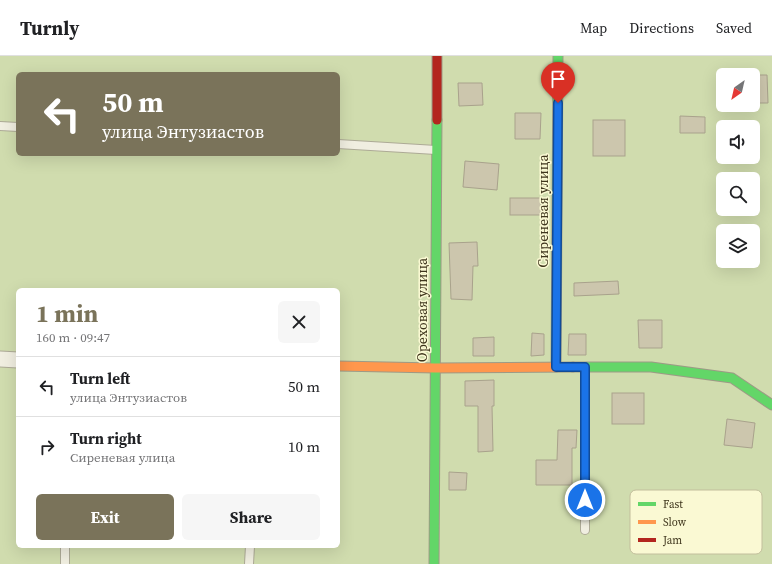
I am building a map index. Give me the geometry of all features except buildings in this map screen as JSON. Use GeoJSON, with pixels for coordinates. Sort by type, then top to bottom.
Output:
{"type":"FeatureCollection","features":[{"type":"Feature","properties":{"kind":"street","name":"Ореховая улица"},"geometry":{"type":"LineString","coordinates":[[434,564],[438,56]]}},
{"type":"Feature","properties":{"kind":"street","name":"Сиреневая улица"},"geometry":{"type":"LineString","coordinates":[[556,367],[558,56]]}},
{"type":"Feature","properties":{"kind":"street"},"geometry":{"type":"LineString","coordinates":[[0,359],[16,360]]}},
{"type":"Feature","properties":{"kind":"street"},"geometry":{"type":"LineString","coordinates":[[340,366],[435,368],[651,367],[732,378],[772,405]]}},
{"type":"Feature","properties":{"kind":"lane"},"geometry":{"type":"LineString","coordinates":[[0,126],[16,127]]}},
{"type":"Feature","properties":{"kind":"lane"},"geometry":{"type":"LineString","coordinates":[[340,144],[437,150]]}},
{"type":"Feature","properties":{"kind":"lane"},"geometry":{"type":"LineString","coordinates":[[585,367],[585,530]]}},
{"type":"Feature","properties":{"kind":"lane"},"geometry":{"type":"LineString","coordinates":[[65,564],[66,548]]}},
{"type":"Feature","properties":{"kind":"lane"},"geometry":{"type":"LineString","coordinates":[[249,564],[250,548]]}},
{"type":"Feature","properties":{"kind":"green space"},"geometry":{"type":"Polygon","coordinates":[[[0,56],[772,56],[772,564],[0,564],[0,56]]]}},
{"type":"Feature","properties":{"kind":"traffic: fast"},"geometry":{"type":"LineString","coordinates":[[556,367],[558,56]]}},
{"type":"Feature","properties":{"kind":"traffic: fast"},"geometry":{"type":"LineString","coordinates":[[434,564],[437,120]]}},
{"type":"Feature","properties":{"kind":"traffic: fast"},"geometry":{"type":"LineString","coordinates":[[573,367],[651,367],[732,378],[772,405]]}},
{"type":"Feature","properties":{"kind":"traffic: slow"},"geometry":{"type":"LineString","coordinates":[[340,366],[435,368],[573,367]]}},
{"type":"Feature","properties":{"kind":"traffic: jam"},"geometry":{"type":"LineString","coordinates":[[437,56],[437,120]]}},
{"type":"Feature","properties":{"kind":"route"},"geometry":{"type":"LineString","coordinates":[[558,103],[556,367],[585,367],[585,500]]}}]}
